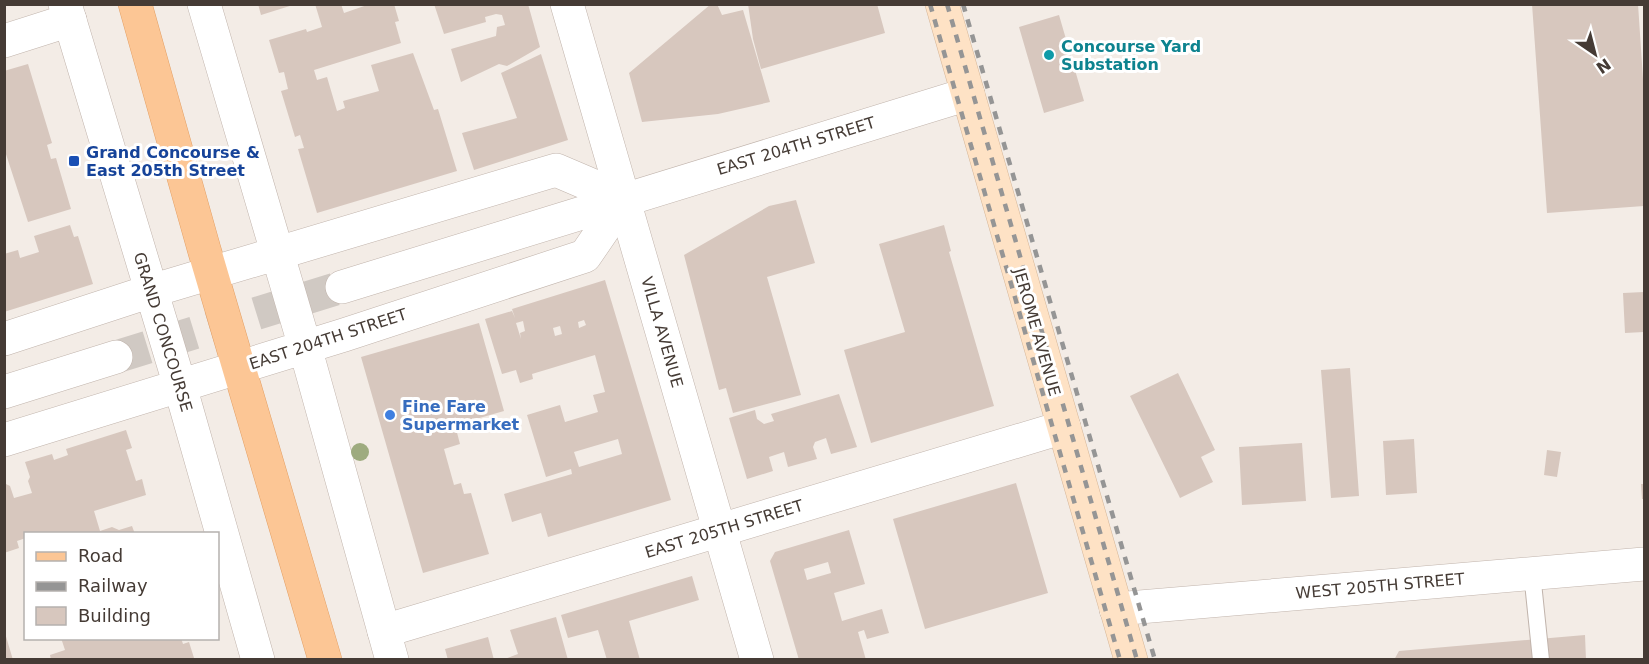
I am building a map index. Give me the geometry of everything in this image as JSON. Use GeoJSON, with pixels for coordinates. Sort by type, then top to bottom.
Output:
{"type":"FeatureCollection","features":[{"type":"Feature","properties":{"kind":"main road"},"geometry":{"type":"LineString","coordinates":[[135,4],[322,658]]}},
{"type":"Feature","properties":{"kind":"main road","name":"JEROME AVENUE"},"geometry":{"type":"LineString","coordinates":[[942,4],[1131,660]]}},
{"type":"Feature","properties":{"kind":"street"},"geometry":{"type":"LineString","coordinates":[[204,4],[305,347],[388,645]]}},
{"type":"Feature","properties":{"kind":"street","name":"VILLA AVENUE"},"geometry":{"type":"LineString","coordinates":[[567,4],[757,660]]}},
{"type":"Feature","properties":{"kind":"street"},"geometry":{"type":"LineString","coordinates":[[4,40],[67,12]]}},
{"type":"Feature","properties":{"kind":"street","name":"GRAND CONCOURSE"},"geometry":{"type":"LineString","coordinates":[[67,12],[180,386],[258,660]]}},
{"type":"Feature","properties":{"kind":"street","name":"EAST 204TH STREET"},"geometry":{"type":"LineString","coordinates":[[342,287],[968,94]]}},
{"type":"Feature","properties":{"kind":"street"},"geometry":{"type":"LineString","coordinates":[[4,339],[151,291],[556,170],[624,199]]}},
{"type":"Feature","properties":{"kind":"street","name":"EAST 204TH STREET"},"geometry":{"type":"LineString","coordinates":[[4,440],[305,347],[585,256],[624,199]]}},
{"type":"Feature","properties":{"kind":"street"},"geometry":{"type":"LineString","coordinates":[[4,392],[116,357]]}},
{"type":"Feature","properties":{"kind":"street","name":"EAST 205TH STREET"},"geometry":{"type":"LineString","coordinates":[[388,645],[720,530],[1064,427]]}},
{"type":"Feature","properties":{"kind":"street","name":"WEST 205TH STREET"},"geometry":{"type":"LineString","coordinates":[[1116,609],[1644,564]]}},
{"type":"Feature","properties":{"kind":"lane"},"geometry":{"type":"LineString","coordinates":[[1532,573],[1541,660]]}},
{"type":"Feature","properties":{"kind":"building"},"geometry":{"type":"Polygon","coordinates":[[[258,4],[293,4],[293,5],[261,15],[258,4]]]}},
{"type":"Feature","properties":{"kind":"building"},"geometry":{"type":"Polygon","coordinates":[[[315,4],[341,4],[344,13],[370,4],[394,4],[399,21],[395,22],[401,43],[314,70],[317,80],[327,77],[337,111],[345,108],[343,101],[379,91],[371,65],[413,53],[434,110],[438,109],[457,171],[317,213],[298,149],[304,148],[300,135],[295,137],[281,91],[288,89],[284,72],[279,73],[269,40],[306,29],[307,32],[322,27],[315,4]]]}},
{"type":"Feature","properties":{"kind":"building"},"geometry":{"type":"Polygon","coordinates":[[[434,4],[528,4],[540,47],[507,66],[499,64],[461,82],[451,49],[496,36],[497,27],[505,25],[502,15],[485,17],[486,22],[444,34],[434,4]]]}},
{"type":"Feature","properties":{"kind":"building"},"geometry":{"type":"Polygon","coordinates":[[[711,4],[717,4],[722,15],[743,10],[770,102],[718,114],[642,122],[629,73],[711,4]]]}},
{"type":"Feature","properties":{"kind":"building"},"geometry":{"type":"Polygon","coordinates":[[[748,4],[877,4],[885,33],[761,69],[753,39],[748,4]]]}},
{"type":"Feature","properties":{"kind":"building"},"geometry":{"type":"Polygon","coordinates":[[[1532,4],[1638,4],[1644,94],[1644,206],[1547,213],[1532,4]]]}},
{"type":"Feature","properties":{"kind":"building","name":"Concourse Yard Substation"},"geometry":{"type":"Polygon","coordinates":[[[1059,15],[1084,101],[1044,113],[1019,27],[1059,15]]]}},
{"type":"Feature","properties":{"kind":"building"},"geometry":{"type":"Polygon","coordinates":[[[541,54],[568,140],[474,170],[462,133],[517,118],[501,73],[541,54]]]}},
{"type":"Feature","properties":{"kind":"building"},"geometry":{"type":"Polygon","coordinates":[[[28,64],[52,143],[47,145],[51,159],[56,158],[71,209],[28,222],[4,148],[4,71],[28,64]]]}},
{"type":"Feature","properties":{"kind":"building"},"geometry":{"type":"Polygon","coordinates":[[[796,200],[815,263],[767,277],[801,395],[733,413],[726,388],[719,390],[684,255],[769,206],[796,200]]]}},
{"type":"Feature","properties":{"kind":"building"},"geometry":{"type":"Polygon","coordinates":[[[70,225],[74,237],[78,236],[93,284],[4,312],[4,254],[18,250],[20,258],[39,252],[34,236],[70,225]]]}},
{"type":"Feature","properties":{"kind":"building"},"geometry":{"type":"Polygon","coordinates":[[[944,225],[951,251],[949,252],[994,406],[871,443],[844,350],[905,332],[879,244],[944,225]]]}},
{"type":"Feature","properties":{"kind":"building"},"geometry":{"type":"Polygon","coordinates":[[[605,280],[671,500],[548,537],[541,513],[512,522],[504,494],[572,474],[571,469],[546,477],[527,415],[560,405],[565,422],[598,412],[593,395],[605,392],[595,355],[532,374],[533,379],[520,383],[516,370],[502,374],[485,319],[512,311],[515,318],[512,309],[605,280]],[[584,320],[578,322],[579,328],[586,325],[584,320]],[[523,321],[516,323],[521,339],[520,333],[525,331],[523,321]],[[560,326],[553,328],[555,336],[562,334],[560,326]],[[618,439],[574,452],[579,467],[622,454],[618,439]]]}},
{"type":"Feature","properties":{"kind":"building"},"geometry":{"type":"Polygon","coordinates":[[[1644,292],[1644,332],[1625,333],[1623,293],[1644,292]]]}},
{"type":"Feature","properties":{"kind":"building"},"geometry":{"type":"Polygon","coordinates":[[[479,323],[504,411],[455,425],[460,444],[444,449],[454,485],[461,483],[464,494],[471,493],[489,554],[423,573],[361,357],[479,323]]]}},
{"type":"Feature","properties":{"kind":"building"},"geometry":{"type":"Polygon","coordinates":[[[1350,368],[1359,496],[1331,498],[1321,370],[1350,368]]]}},
{"type":"Feature","properties":{"kind":"building"},"geometry":{"type":"Polygon","coordinates":[[[1178,373],[1215,450],[1201,457],[1213,482],[1180,498],[1130,396],[1178,373]]]}},
{"type":"Feature","properties":{"kind":"building"},"geometry":{"type":"Polygon","coordinates":[[[839,394],[857,447],[831,454],[826,438],[815,442],[813,447],[817,459],[788,467],[784,452],[769,457],[773,471],[747,479],[729,418],[755,410],[757,419],[764,424],[774,421],[771,414],[839,394]]]}},
{"type":"Feature","properties":{"kind":"building"},"geometry":{"type":"Polygon","coordinates":[[[126,430],[132,448],[126,450],[136,481],[142,479],[146,495],[94,511],[100,531],[112,527],[119,530],[132,526],[134,532],[24,532],[24,539],[17,541],[19,548],[4,553],[4,483],[10,486],[14,498],[32,493],[25,462],[52,454],[54,460],[68,455],[66,449],[126,430]]]}},
{"type":"Feature","properties":{"kind":"building"},"geometry":{"type":"Polygon","coordinates":[[[1414,439],[1417,493],[1386,495],[1383,441],[1414,439]]]}},
{"type":"Feature","properties":{"kind":"building"},"geometry":{"type":"Polygon","coordinates":[[[1302,443],[1306,501],[1242,505],[1239,447],[1302,443]]]}},
{"type":"Feature","properties":{"kind":"building"},"geometry":{"type":"Polygon","coordinates":[[[1547,450],[1561,452],[1557,477],[1544,475],[1547,450]]]}},
{"type":"Feature","properties":{"kind":"building"},"geometry":{"type":"Polygon","coordinates":[[[1016,483],[1048,593],[925,629],[893,519],[1016,483]]]}},
{"type":"Feature","properties":{"kind":"building"},"geometry":{"type":"Polygon","coordinates":[[[1641,484],[1644,484],[1644,499],[1642,499],[1641,484]]]}},
{"type":"Feature","properties":{"kind":"building"},"geometry":{"type":"Polygon","coordinates":[[[849,530],[865,584],[834,593],[842,621],[882,609],[889,633],[867,639],[864,630],[858,632],[866,660],[799,660],[770,561],[775,552],[849,530]],[[828,562],[804,569],[807,580],[831,573],[828,562]]]}},
{"type":"Feature","properties":{"kind":"building"},"geometry":{"type":"Polygon","coordinates":[[[692,576],[699,600],[629,621],[640,660],[607,660],[598,630],[568,638],[561,615],[692,576]]]}},
{"type":"Feature","properties":{"kind":"building"},"geometry":{"type":"Polygon","coordinates":[[[556,617],[568,660],[502,660],[518,654],[510,630],[556,617]]]}},
{"type":"Feature","properties":{"kind":"building"},"geometry":{"type":"Polygon","coordinates":[[[5,633],[13,660],[4,660],[5,633]]]}},
{"type":"Feature","properties":{"kind":"building"},"geometry":{"type":"Polygon","coordinates":[[[1585,635],[1586,660],[1394,660],[1399,651],[1585,635]]]}},
{"type":"Feature","properties":{"kind":"building"},"geometry":{"type":"Polygon","coordinates":[[[488,637],[494,660],[448,660],[445,649],[488,637]]]}},
{"type":"Feature","properties":{"kind":"building"},"geometry":{"type":"Polygon","coordinates":[[[62,640],[182,640],[183,644],[189,642],[194,658],[51,660],[50,655],[65,650],[62,640]]]}},
{"type":"Feature","properties":{"kind":"tunnel"},"geometry":{"type":"LineString","coordinates":[[116,357],[342,287]]}},
{"type":"Feature","properties":{"kind":"railway"},"geometry":{"type":"LineString","coordinates":[[930,4],[1120,660]]}},
{"type":"Feature","properties":{"kind":"railway"},"geometry":{"type":"LineString","coordinates":[[947,4],[1137,660]]}},
{"type":"Feature","properties":{"kind":"railway"},"geometry":{"type":"LineString","coordinates":[[963,4],[1155,660]]}},
{"type":"Feature","properties":{"kind":"place","name":"Concourse Yard Substation"},"geometry":{"type":"Point","coordinates":[1049,55]}},
{"type":"Feature","properties":{"kind":"place","name":"Grand Concourse & East 205th Street"},"geometry":{"type":"Point","coordinates":[74,161]}},
{"type":"Feature","properties":{"kind":"place","name":"Fine Fare Supermarket"},"geometry":{"type":"Point","coordinates":[390,415]}}]}
